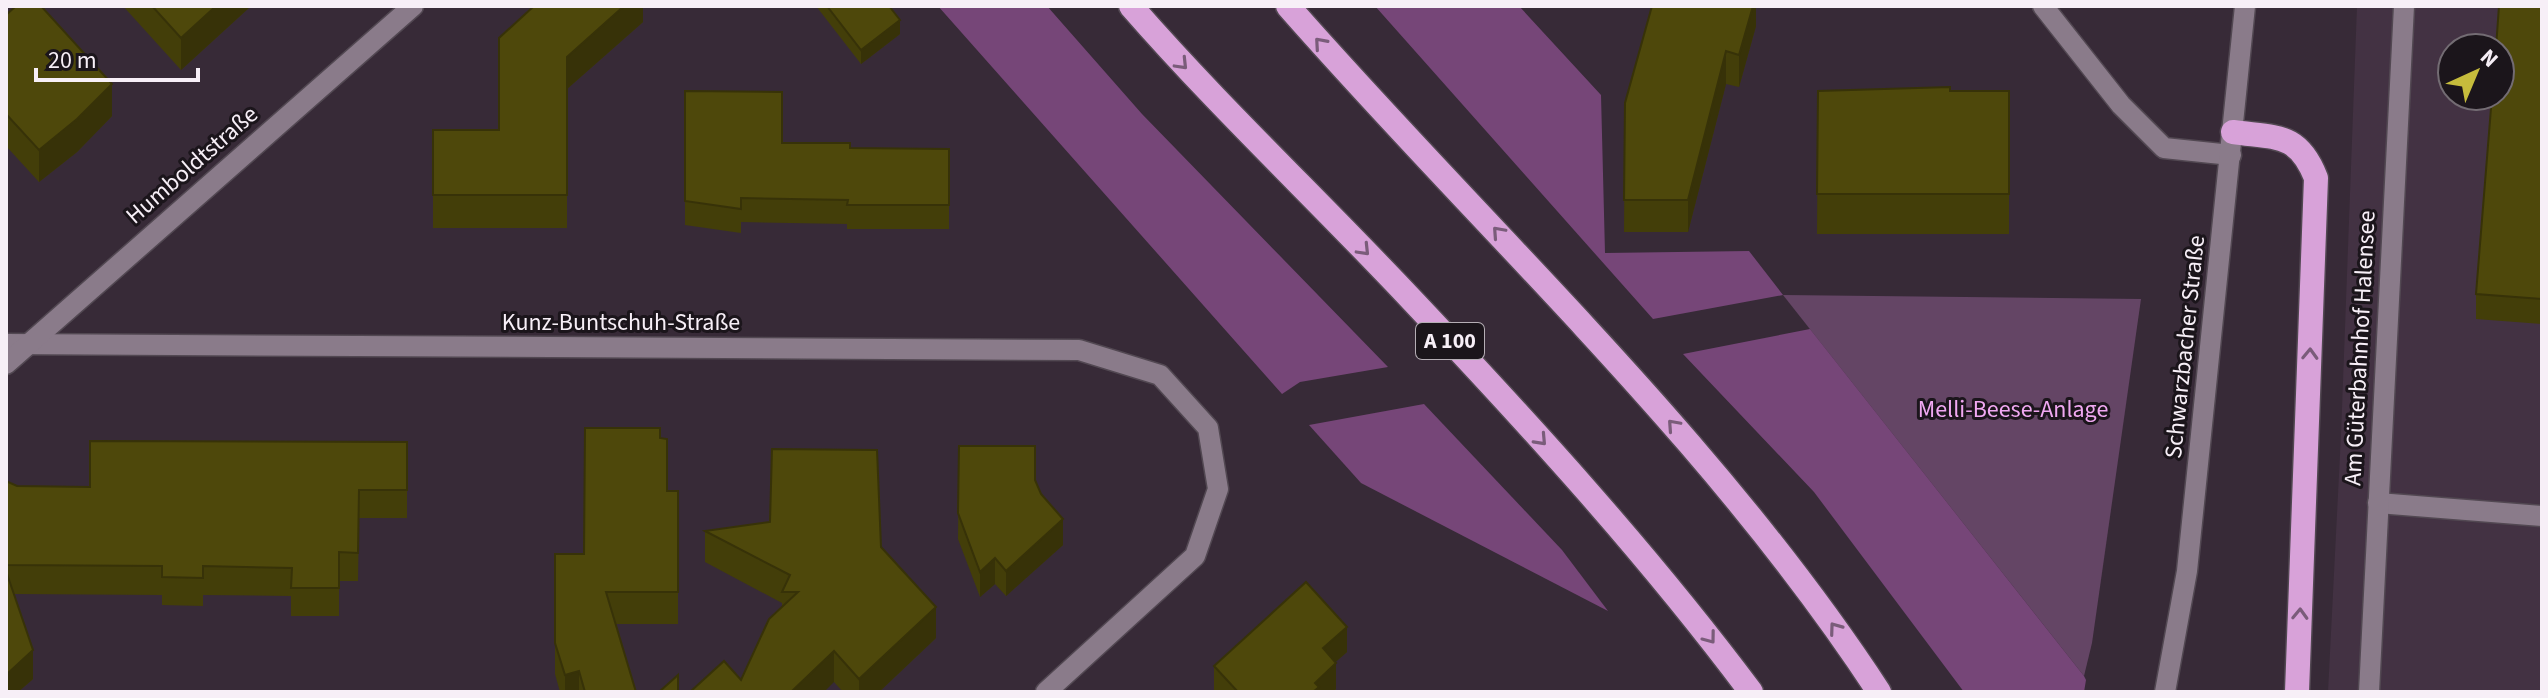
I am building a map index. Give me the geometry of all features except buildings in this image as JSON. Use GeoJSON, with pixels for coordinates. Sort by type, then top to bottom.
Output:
{"type":"FeatureCollection","features":[{"type":"Feature","properties":{"kind":"highway","name":"A 100"},"geometry":{"type":"LineString","coordinates":[[1131,6],[1177,59],[1410,298],[1615,521],[1697,620],[1751,692]]}},
{"type":"Feature","properties":{"kind":"highway"},"geometry":{"type":"LineString","coordinates":[[1288,6],[1375,105],[1490,223],[1694,449],[1779,553],[1879,692]]}},
{"type":"Feature","properties":{"kind":"highway"},"geometry":{"type":"LineString","coordinates":[[2232,144],[2289,140],[2309,162],[2316,178],[2297,692]]}},
{"type":"Feature","properties":{"kind":"street","name":"Humboldtstraße"},"geometry":{"type":"LineString","coordinates":[[6,364],[413,6]]}},
{"type":"Feature","properties":{"kind":"street"},"geometry":{"type":"LineString","coordinates":[[2043,6],[2121,105],[2164,148],[2232,144]]}},
{"type":"Feature","properties":{"kind":"street","name":"Schwarzbacher Straße"},"geometry":{"type":"LineString","coordinates":[[2165,692],[2187,571],[2245,6]]}},
{"type":"Feature","properties":{"kind":"street","name":"Am Güterbahnhof Halensee"},"geometry":{"type":"LineString","coordinates":[[2369,692],[2404,6]]}},
{"type":"Feature","properties":{"kind":"street","name":"Kunz-Buntschuh-Straße"},"geometry":{"type":"LineString","coordinates":[[6,344],[1079,350],[1160,375],[1208,428],[1218,489],[1195,556],[1046,692]]}},
{"type":"Feature","properties":{"kind":"street"},"geometry":{"type":"LineString","coordinates":[[2378,503],[2542,516]]}},
{"type":"Feature","properties":{"kind":"shaded area"},"geometry":{"type":"Polygon","coordinates":[[[938,6],[1047,6],[1142,114],[1388,367],[1300,382],[1282,394],[938,6]]]}},
{"type":"Feature","properties":{"kind":"shaded area"},"geometry":{"type":"Polygon","coordinates":[[[1375,6],[1519,6],[1601,95],[1605,253],[1749,251],[1783,295],[1653,319],[1375,6]]]}},
{"type":"Feature","properties":{"kind":"shaded area"},"geometry":{"type":"Polygon","coordinates":[[[2357,6],[2542,6],[2542,692],[2328,692],[2357,6]]]}},
{"type":"Feature","properties":{"kind":"shaded area"},"geometry":{"type":"Polygon","coordinates":[[[1810,329],[2084,676],[2084,692],[1964,692],[1814,492],[1683,354],[1810,329]]]}},
{"type":"Feature","properties":{"kind":"shaded area"},"geometry":{"type":"Polygon","coordinates":[[[1424,404],[1562,550],[1608,611],[1361,483],[1309,425],[1424,404]]]}},
{"type":"Feature","properties":{"kind":"green space","name":"Melli-Beese-Anlage"},"geometry":{"type":"Polygon","coordinates":[[[1783,295],[2141,299],[2092,643],[2084,676],[1783,295]]]}}]}
